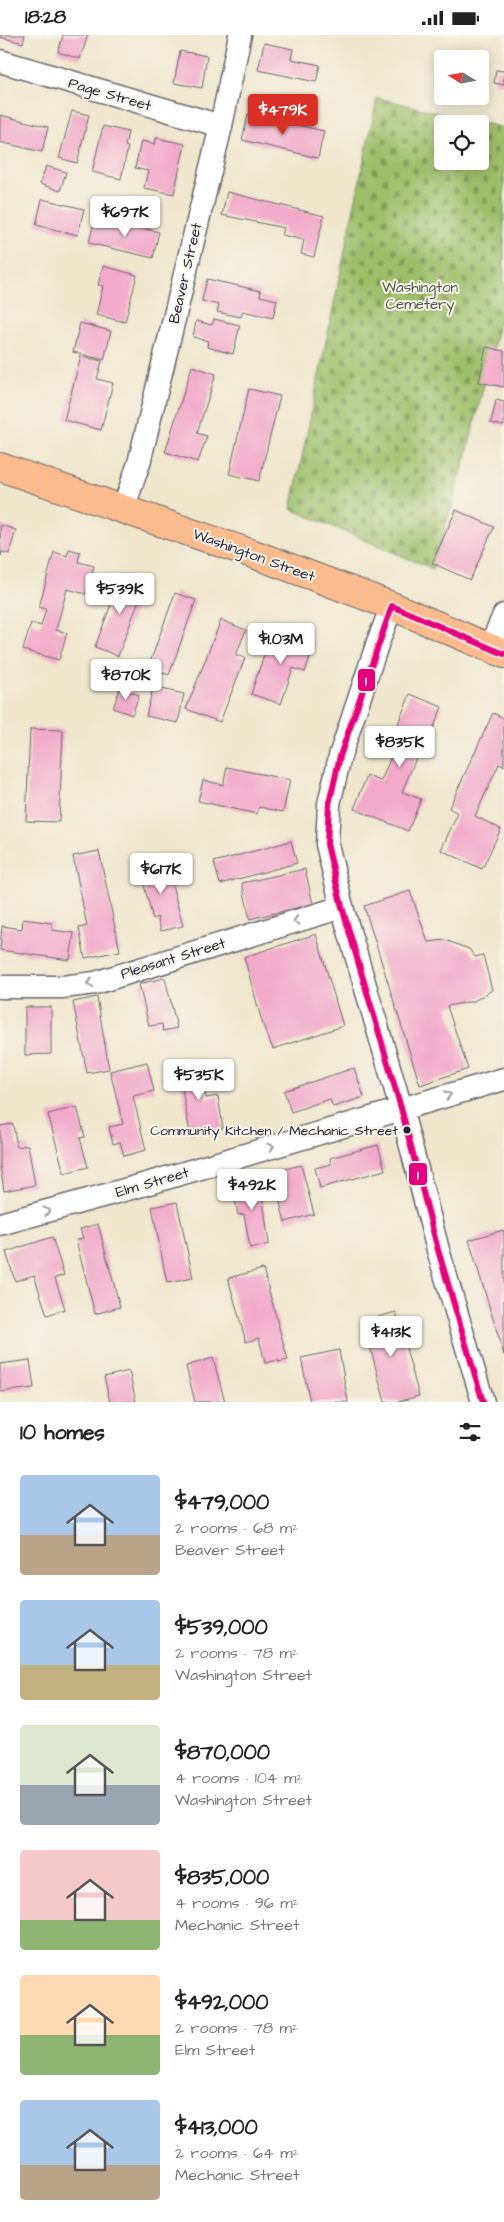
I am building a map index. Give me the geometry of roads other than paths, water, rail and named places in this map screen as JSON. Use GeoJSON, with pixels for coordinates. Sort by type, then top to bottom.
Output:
{"type":"FeatureCollection","features":[{"type":"Feature","properties":{"kind":"main road","name":"Washington Street"},"geometry":{"type":"LineString","coordinates":[[0,467],[259,556],[392,606],[497,651]]}},
{"type":"Feature","properties":{"kind":"street","name":"Beaver Street"},"geometry":{"type":"LineString","coordinates":[[123,509],[139,463],[221,126],[240,35]]}},
{"type":"Feature","properties":{"kind":"street","name":"Page Street"},"geometry":{"type":"LineString","coordinates":[[0,61],[221,126]]}},
{"type":"Feature","properties":{"kind":"street"},"geometry":{"type":"LineString","coordinates":[[392,606],[340,756],[330,804],[327,844],[342,907],[401,1109],[438,1250],[482,1402]]}},
{"type":"Feature","properties":{"kind":"street"},"geometry":{"type":"LineString","coordinates":[[497,651],[504,615]]}},
{"type":"Feature","properties":{"kind":"street","name":"Pleasant Street"},"geometry":{"type":"LineString","coordinates":[[0,987],[62,987],[95,983],[342,907]]}},
{"type":"Feature","properties":{"kind":"street","name":"Elm Street"},"geometry":{"type":"LineString","coordinates":[[0,1224],[146,1184],[504,1079]]}},
{"type":"Feature","properties":{"kind":"place","name":"Community Kitchen / Mechanic Street"},"geometry":{"type":"Point","coordinates":[407,1130]}},
{"type":"Feature","properties":{"kind":"park label","name":"Washington Cemetery"},"geometry":{"type":"Point","coordinates":[420,296]}}]}
